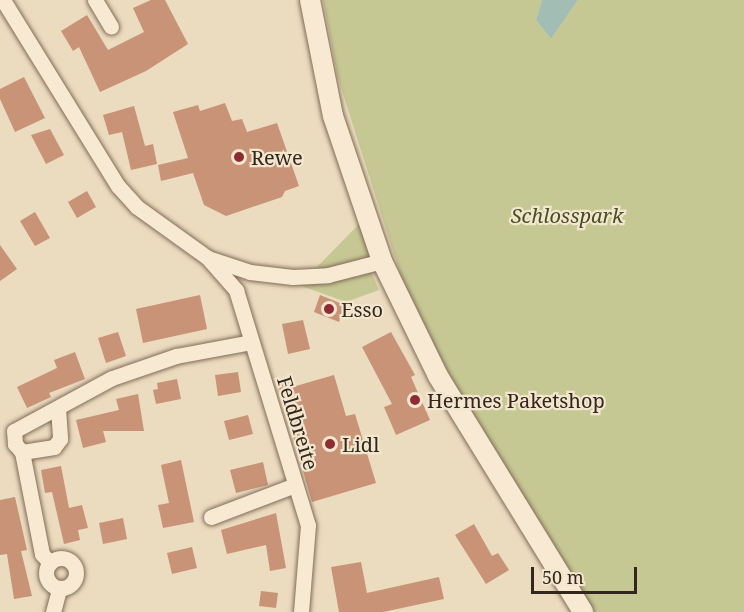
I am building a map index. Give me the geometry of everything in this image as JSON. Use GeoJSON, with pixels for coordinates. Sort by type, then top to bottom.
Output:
{"type":"FeatureCollection","features":[{"type":"Feature","properties":{"kind":"street","name":"Feldbreite"},"geometry":{"type":"LineString","coordinates":[[3,0],[117,186],[136,207],[208,258],[236,291],[308,525],[301,612]]}},
{"type":"Feature","properties":{"kind":"street"},"geometry":{"type":"LineString","coordinates":[[95,0],[111,27]]}},
{"type":"Feature","properties":{"kind":"street"},"geometry":{"type":"LineString","coordinates":[[310,0],[333,116],[382,261],[438,376],[583,612]]}},
{"type":"Feature","properties":{"kind":"street","name":"Feldbreite"},"geometry":{"type":"LineString","coordinates":[[208,258],[250,272],[293,277],[328,276],[382,261]]}},
{"type":"Feature","properties":{"kind":"street"},"geometry":{"type":"LineString","coordinates":[[50,563],[42,554],[22,452],[15,444],[14,431],[141,366],[251,342]]}},
{"type":"Feature","properties":{"kind":"street"},"geometry":{"type":"LineString","coordinates":[[22,452],[54,447],[60,439],[58,408]]}},
{"type":"Feature","properties":{"kind":"street"},"geometry":{"type":"LineString","coordinates":[[212,517],[295,485]]}},
{"type":"Feature","properties":{"kind":"street"},"geometry":{"type":"LineString","coordinates":[[50,563],[64,559],[75,568],[73,583],[59,589]]}},
{"type":"Feature","properties":{"kind":"street"},"geometry":{"type":"LineString","coordinates":[[50,563],[46,576],[59,589]]}},
{"type":"Feature","properties":{"kind":"street"},"geometry":{"type":"LineString","coordinates":[[53,612],[59,589]]}},
{"type":"Feature","properties":{"kind":"green space","name":"Schlosspark"},"geometry":{"type":"Polygon","coordinates":[[[323,0],[542,0],[536,20],[551,39],[578,0],[744,0],[744,612],[593,612],[445,373],[406,292],[338,78],[323,0]]]}},
{"type":"Feature","properties":{"kind":"green space"},"geometry":{"type":"Polygon","coordinates":[[[365,218],[382,261],[293,277],[317,267],[365,218]]]}},
{"type":"Feature","properties":{"kind":"green space"},"geometry":{"type":"Polygon","coordinates":[[[370,269],[379,290],[346,302],[299,285],[298,280],[370,269]]]}},
{"type":"Feature","properties":{"kind":"shaded area"},"geometry":{"type":"Polygon","coordinates":[[[542,0],[578,0],[551,39],[536,20],[542,0]]]}},
{"type":"Feature","properties":{"kind":"building"},"geometry":{"type":"Polygon","coordinates":[[[151,0],[165,0],[188,44],[146,71],[100,92],[79,47],[73,51],[61,31],[87,15],[108,50],[144,32],[133,8],[151,0]]]}},
{"type":"Feature","properties":{"kind":"building"},"geometry":{"type":"Polygon","coordinates":[[[24,77],[45,118],[15,132],[0,99],[0,89],[24,77]]]}},
{"type":"Feature","properties":{"kind":"building","name":"Rewe"},"geometry":{"type":"Polygon","coordinates":[[[225,103],[232,121],[242,119],[247,132],[277,123],[299,186],[285,191],[282,197],[226,216],[204,205],[193,173],[161,181],[158,165],[188,158],[173,112],[198,105],[200,111],[225,103]]]}},
{"type":"Feature","properties":{"kind":"building"},"geometry":{"type":"Polygon","coordinates":[[[134,106],[145,146],[153,144],[157,164],[131,170],[122,132],[109,135],[103,115],[134,106]]]}},
{"type":"Feature","properties":{"kind":"building"},"geometry":{"type":"Polygon","coordinates":[[[50,129],[64,155],[46,164],[31,135],[50,129]]]}},
{"type":"Feature","properties":{"kind":"building"},"geometry":{"type":"Polygon","coordinates":[[[87,191],[96,207],[77,218],[68,202],[87,191]]]}},
{"type":"Feature","properties":{"kind":"building"},"geometry":{"type":"Polygon","coordinates":[[[35,212],[50,238],[35,246],[20,221],[35,212]]]}},
{"type":"Feature","properties":{"kind":"building"},"geometry":{"type":"Polygon","coordinates":[[[0,245],[17,269],[0,281],[0,245]]]}},
{"type":"Feature","properties":{"kind":"building"},"geometry":{"type":"Polygon","coordinates":[[[200,295],[207,329],[143,343],[136,309],[200,295]]]}},
{"type":"Feature","properties":{"kind":"building","name":"Esso"},"geometry":{"type":"Polygon","coordinates":[[[320,295],[345,305],[339,322],[314,312],[320,295]]]}},
{"type":"Feature","properties":{"kind":"building"},"geometry":{"type":"Polygon","coordinates":[[[303,320],[310,349],[288,354],[282,324],[303,320]]]}},
{"type":"Feature","properties":{"kind":"building"},"geometry":{"type":"Polygon","coordinates":[[[118,332],[126,356],[106,363],[98,338],[118,332]]]}},
{"type":"Feature","properties":{"kind":"building"},"geometry":{"type":"Polygon","coordinates":[[[391,332],[415,375],[411,377],[430,420],[396,435],[384,407],[392,404],[362,347],[391,332]]]}},
{"type":"Feature","properties":{"kind":"building"},"geometry":{"type":"Polygon","coordinates":[[[75,352],[85,379],[49,393],[51,397],[27,408],[17,387],[57,368],[54,360],[75,352]]]}},
{"type":"Feature","properties":{"kind":"building"},"geometry":{"type":"Polygon","coordinates":[[[238,372],[241,392],[218,396],[215,375],[238,372]]]}},
{"type":"Feature","properties":{"kind":"building","name":"Lidl"},"geometry":{"type":"Polygon","coordinates":[[[334,375],[346,416],[355,414],[376,483],[312,502],[277,380],[292,376],[296,386],[334,375]]]}},
{"type":"Feature","properties":{"kind":"building"},"geometry":{"type":"Polygon","coordinates":[[[177,379],[181,399],[156,404],[153,390],[158,389],[157,383],[177,379]]]}},
{"type":"Feature","properties":{"kind":"building"},"geometry":{"type":"Polygon","coordinates":[[[138,394],[144,431],[103,431],[106,442],[83,448],[76,420],[119,410],[116,399],[138,394]]]}},
{"type":"Feature","properties":{"kind":"building"},"geometry":{"type":"Polygon","coordinates":[[[248,415],[253,434],[229,440],[224,421],[248,415]]]}},
{"type":"Feature","properties":{"kind":"building"},"geometry":{"type":"Polygon","coordinates":[[[181,460],[194,522],[163,528],[158,505],[169,503],[161,465],[181,460]]]}},
{"type":"Feature","properties":{"kind":"building"},"geometry":{"type":"Polygon","coordinates":[[[263,462],[268,485],[236,493],[230,470],[263,462]]]}},
{"type":"Feature","properties":{"kind":"building"},"geometry":{"type":"Polygon","coordinates":[[[61,466],[69,508],[82,505],[88,528],[78,530],[80,540],[64,544],[52,492],[45,493],[41,470],[61,466]]]}},
{"type":"Feature","properties":{"kind":"building"},"geometry":{"type":"Polygon","coordinates":[[[15,497],[27,550],[21,551],[32,596],[14,599],[7,554],[0,555],[0,500],[15,497]]]}},
{"type":"Feature","properties":{"kind":"building"},"geometry":{"type":"Polygon","coordinates":[[[276,513],[286,568],[270,571],[266,545],[227,554],[221,530],[276,513]]]}},
{"type":"Feature","properties":{"kind":"building"},"geometry":{"type":"Polygon","coordinates":[[[123,518],[127,539],[103,544],[99,523],[123,518]]]}},
{"type":"Feature","properties":{"kind":"building"},"geometry":{"type":"Polygon","coordinates":[[[474,524],[492,556],[498,553],[509,570],[486,584],[455,535],[474,524]]]}},
{"type":"Feature","properties":{"kind":"building"},"geometry":{"type":"Polygon","coordinates":[[[192,547],[197,568],[172,574],[167,553],[192,547]]]}},
{"type":"Feature","properties":{"kind":"building"},"geometry":{"type":"Polygon","coordinates":[[[361,562],[367,593],[439,577],[444,599],[383,612],[339,612],[331,567],[361,562]]]}},
{"type":"Feature","properties":{"kind":"building"},"geometry":{"type":"Polygon","coordinates":[[[261,591],[278,593],[276,608],[259,606],[261,591]]]}},
{"type":"Feature","properties":{"kind":"place","name":"Rewe"},"geometry":{"type":"Point","coordinates":[239,157]}},
{"type":"Feature","properties":{"kind":"place","name":"Esso"},"geometry":{"type":"Point","coordinates":[329,309]}},
{"type":"Feature","properties":{"kind":"place","name":"Hermes Paketshop"},"geometry":{"type":"Point","coordinates":[415,400]}},
{"type":"Feature","properties":{"kind":"place","name":"Lidl"},"geometry":{"type":"Point","coordinates":[330,444]}}]}
